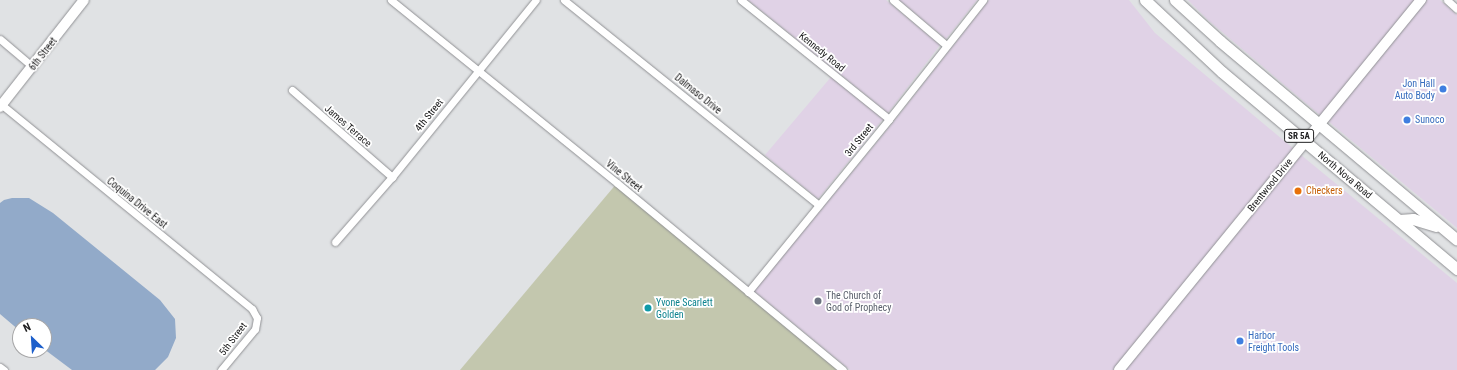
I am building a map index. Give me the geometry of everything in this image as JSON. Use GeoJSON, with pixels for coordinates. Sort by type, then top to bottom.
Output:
{"type":"FeatureCollection","features":[{"type":"Feature","properties":{"kind":"main road","name":"North Nova Road"},"geometry":{"type":"LineString","coordinates":[[1145,0],[1222,72],[1457,268]]}},
{"type":"Feature","properties":{"kind":"main road","name":"SR 5A"},"geometry":{"type":"LineString","coordinates":[[1175,0],[1220,41],[1457,240]]}},
{"type":"Feature","properties":{"kind":"main road"},"geometry":{"type":"LineString","coordinates":[[1399,220],[1413,219],[1442,228]]}},
{"type":"Feature","properties":{"kind":"street","name":"6th Street"},"geometry":{"type":"LineString","coordinates":[[1,106],[84,0]]}},
{"type":"Feature","properties":{"kind":"street","name":"Vine Street"},"geometry":{"type":"LineString","coordinates":[[391,0],[843,370]]}},
{"type":"Feature","properties":{"kind":"street","name":"4th Street"},"geometry":{"type":"LineString","coordinates":[[335,242],[392,177],[536,0]]}},
{"type":"Feature","properties":{"kind":"street","name":"Dalmaso Drive"},"geometry":{"type":"LineString","coordinates":[[564,0],[819,205]]}},
{"type":"Feature","properties":{"kind":"street","name":"Kennedy Road"},"geometry":{"type":"LineString","coordinates":[[741,0],[889,119]]}},
{"type":"Feature","properties":{"kind":"street"},"geometry":{"type":"LineString","coordinates":[[893,0],[946,45]]}},
{"type":"Feature","properties":{"kind":"street","name":"3rd Street"},"geometry":{"type":"LineString","coordinates":[[748,292],[889,119],[983,0]]}},
{"type":"Feature","properties":{"kind":"street","name":"Brentwood Drive"},"geometry":{"type":"LineString","coordinates":[[1119,370],[1421,0]]}},
{"type":"Feature","properties":{"kind":"street"},"geometry":{"type":"LineString","coordinates":[[1447,0],[1457,9]]}},
{"type":"Feature","properties":{"kind":"street"},"geometry":{"type":"LineString","coordinates":[[0,39],[33,67]]}},
{"type":"Feature","properties":{"kind":"street","name":"James Terrace"},"geometry":{"type":"LineString","coordinates":[[292,90],[392,177]]}},
{"type":"Feature","properties":{"kind":"street","name":"Coquina Drive East"},"geometry":{"type":"LineString","coordinates":[[1,106],[252,309],[257,318]]}},
{"type":"Feature","properties":{"kind":"street","name":"5th Street"},"geometry":{"type":"LineString","coordinates":[[222,370],[255,329],[257,318]]}},
{"type":"Feature","properties":{"kind":"street"},"geometry":{"type":"LineString","coordinates":[[0,367],[4,370]]}},
{"type":"Feature","properties":{"kind":"shaded area"},"geometry":{"type":"Polygon","coordinates":[[[748,0],[886,0],[940,45],[888,113],[748,0]]]}},
{"type":"Feature","properties":{"kind":"shaded area"},"geometry":{"type":"Polygon","coordinates":[[[899,0],[977,0],[946,39],[899,0]]]}},
{"type":"Feature","properties":{"kind":"shaded area"},"geometry":{"type":"Polygon","coordinates":[[[989,0],[1129,0],[1155,33],[1294,149],[1113,370],[850,370],[754,291],[891,125],[989,0]]]}},
{"type":"Feature","properties":{"kind":"shaded area"},"geometry":{"type":"Polygon","coordinates":[[[1188,0],[1415,0],[1321,116],[1208,20],[1188,0]]]}},
{"type":"Feature","properties":{"kind":"shaded area"},"geometry":{"type":"Polygon","coordinates":[[[1427,0],[1440,0],[1457,15],[1457,228],[1328,121],[1427,0]]]}},
{"type":"Feature","properties":{"kind":"shaded area"},"geometry":{"type":"Polygon","coordinates":[[[831,77],[883,119],[818,199],[765,155],[831,77]]]}},
{"type":"Feature","properties":{"kind":"shaded area"},"geometry":{"type":"Polygon","coordinates":[[[1301,155],[1457,283],[1457,370],[1125,370],[1301,155]]]}},
{"type":"Feature","properties":{"kind":"green space"},"geometry":{"type":"Polygon","coordinates":[[[617,183],[843,370],[460,370],[617,183]]]}},
{"type":"Feature","properties":{"kind":"water"},"geometry":{"type":"Polygon","coordinates":[[[12,198],[29,198],[53,213],[160,300],[175,319],[176,338],[168,357],[155,370],[72,370],[52,355],[52,318],[12,318],[12,324],[0,314],[0,203],[4,200],[12,198]]]}},
{"type":"Feature","properties":{"kind":"place","name":"Jon Hall Auto Body"},"geometry":{"type":"Point","coordinates":[1443,89]}},
{"type":"Feature","properties":{"kind":"place","name":"Sunoco"},"geometry":{"type":"Point","coordinates":[1407,120]}},
{"type":"Feature","properties":{"kind":"place","name":"Checkers"},"geometry":{"type":"Point","coordinates":[1298,191]}},
{"type":"Feature","properties":{"kind":"place","name":"The Church of God of Prophecy"},"geometry":{"type":"Point","coordinates":[818,301]}},
{"type":"Feature","properties":{"kind":"place","name":"Yvone Scarlett Golden"},"geometry":{"type":"Point","coordinates":[648,308]}},
{"type":"Feature","properties":{"kind":"place","name":"Harbor Freight Tools"},"geometry":{"type":"Point","coordinates":[1240,341]}}]}
